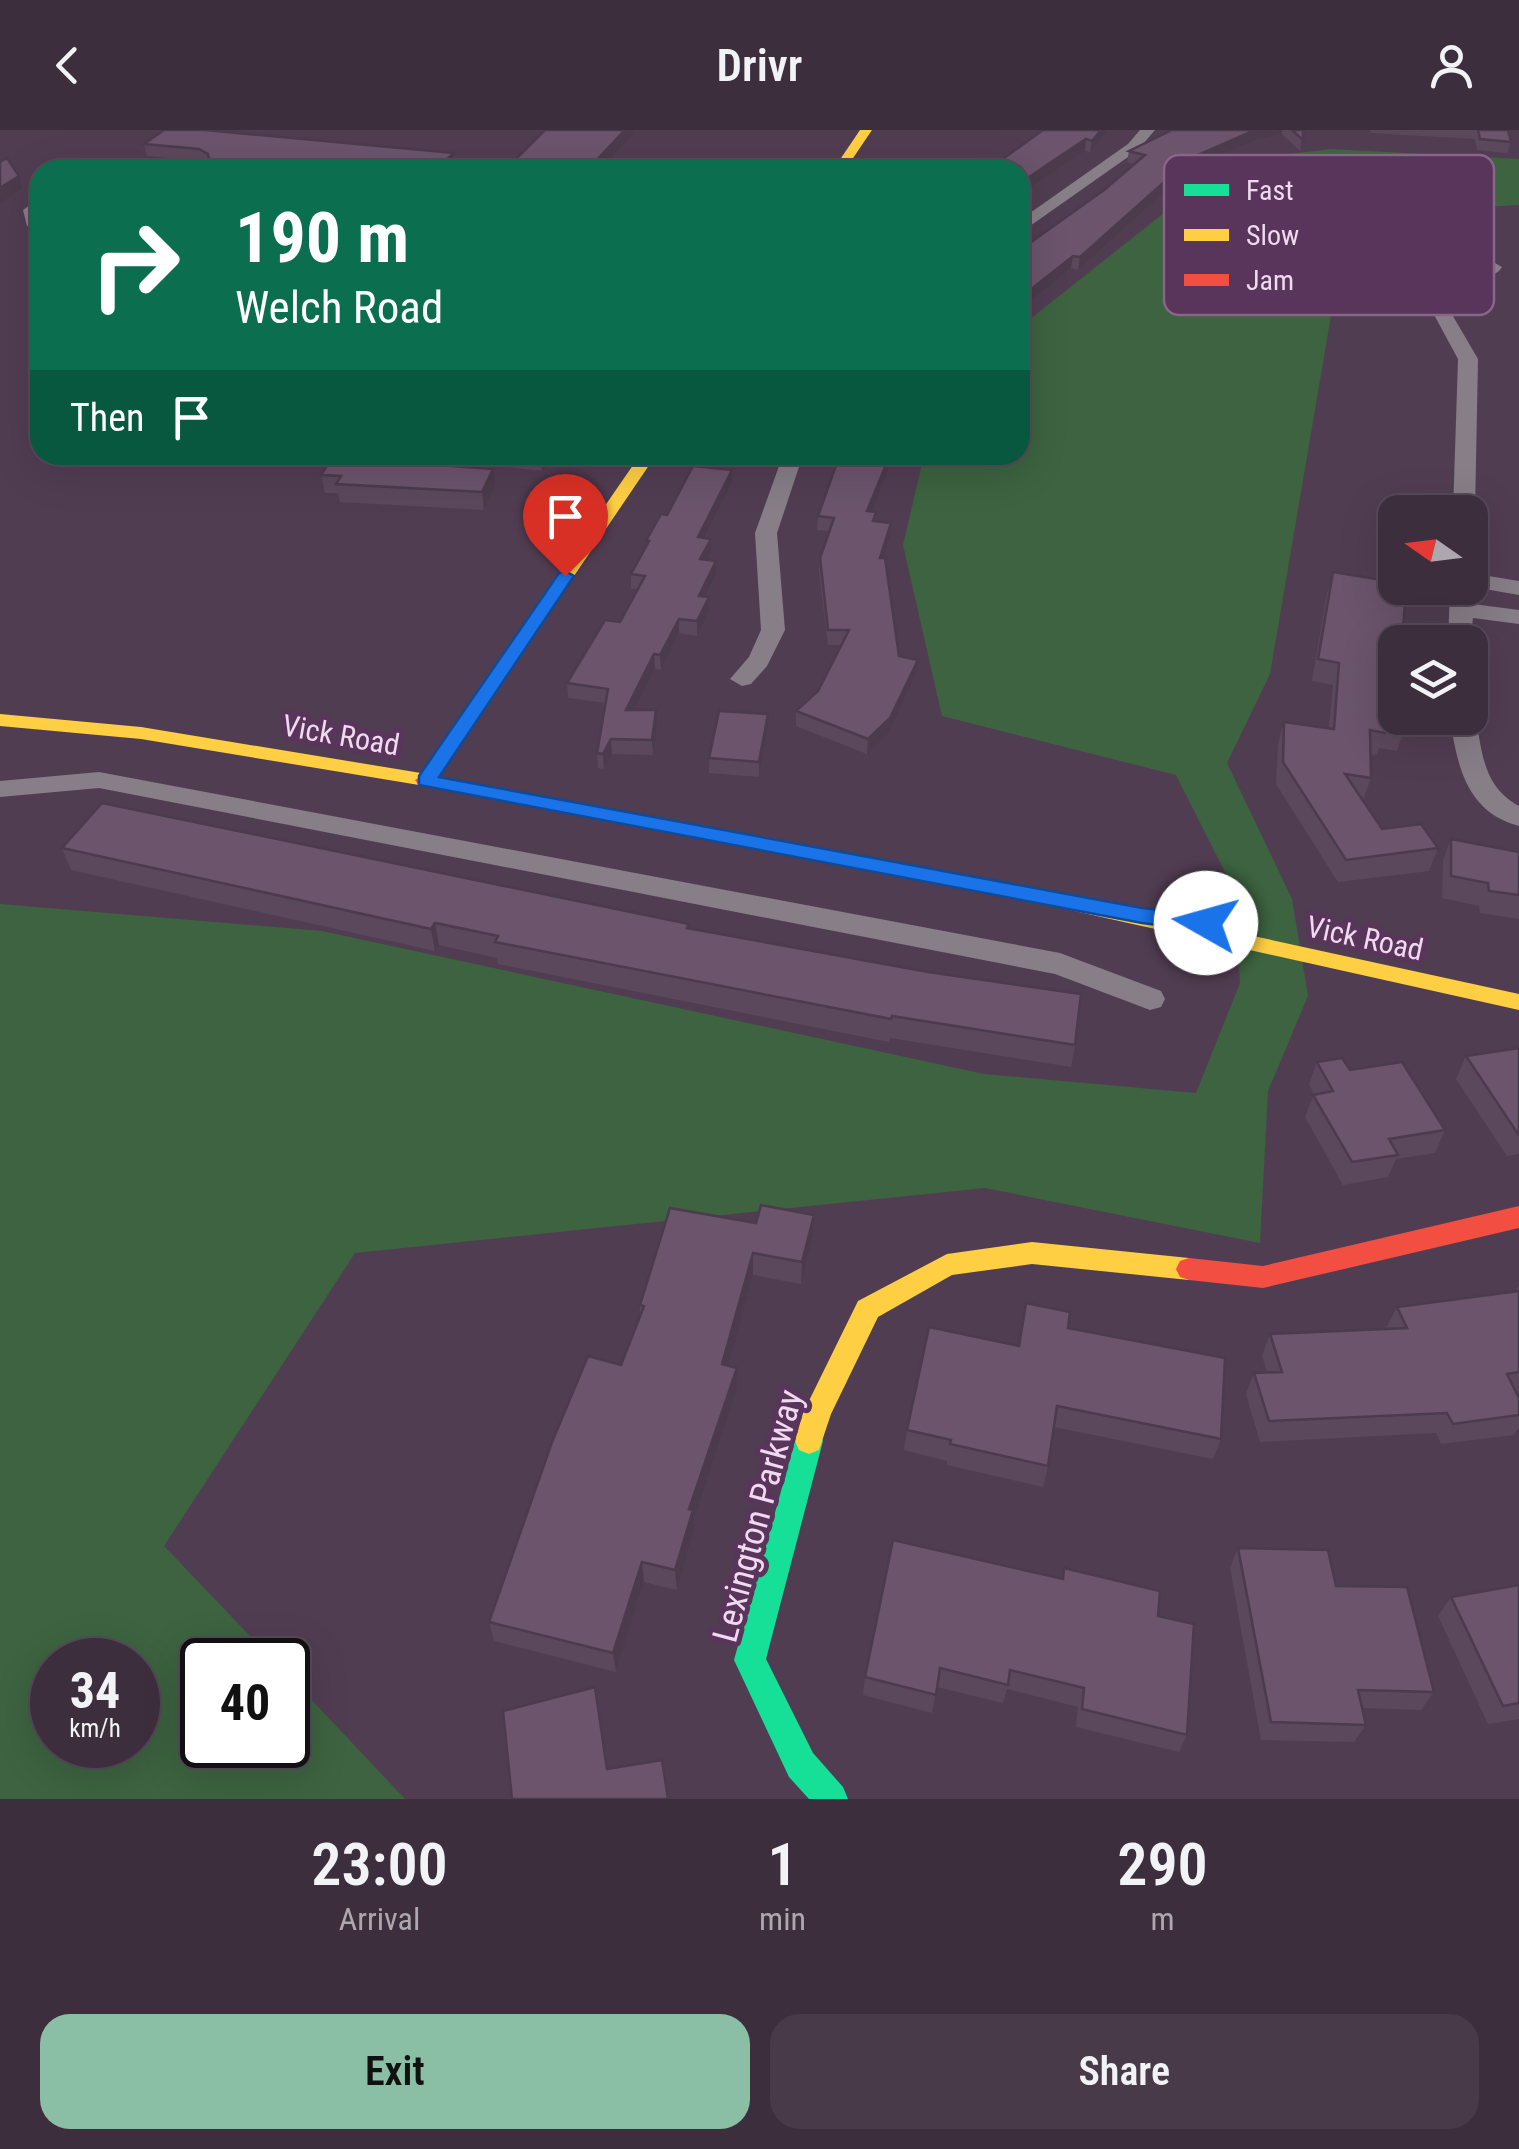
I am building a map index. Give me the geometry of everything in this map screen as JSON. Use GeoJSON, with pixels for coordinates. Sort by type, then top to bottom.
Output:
{"type":"FeatureCollection","features":[{"type":"Feature","properties":{"kind":"street"},"geometry":{"type":"LineString","coordinates":[[846,160],[866,130]]}},
{"type":"Feature","properties":{"kind":"street"},"geometry":{"type":"LineString","coordinates":[[1030,221],[1132,147],[1148,130]]}},
{"type":"Feature","properties":{"kind":"street"},"geometry":{"type":"LineString","coordinates":[[1443,315],[1463,342],[1468,359],[1464,495]]}},
{"type":"Feature","properties":{"kind":"street"},"geometry":{"type":"LineString","coordinates":[[426,780],[641,465]]}},
{"type":"Feature","properties":{"kind":"street"},"geometry":{"type":"LineString","coordinates":[[742,679],[766,656],[774,637],[765,540],[790,465]]}},
{"type":"Feature","properties":{"kind":"street"},"geometry":{"type":"LineString","coordinates":[[1488,583],[1519,588]]}},
{"type":"Feature","properties":{"kind":"street"},"geometry":{"type":"LineString","coordinates":[[1482,605],[1519,617]]}},
{"type":"Feature","properties":{"kind":"street","name":"Vick Road"},"geometry":{"type":"LineString","coordinates":[[0,720],[141,733],[426,780],[1142,915],[1270,931],[1457,964]]}},
{"type":"Feature","properties":{"kind":"street"},"geometry":{"type":"LineString","coordinates":[[1466,735],[1473,778],[1493,806],[1519,817]]}},
{"type":"Feature","properties":{"kind":"street"},"geometry":{"type":"LineString","coordinates":[[0,789],[99,780],[1060,964],[1150,998]]}},
{"type":"Feature","properties":{"kind":"street","name":"Vick Road"},"geometry":{"type":"LineString","coordinates":[[1142,915],[1268,948],[1519,1002]]}},
{"type":"Feature","properties":{"kind":"street","name":"Lexington Parkway"},"geometry":{"type":"LineString","coordinates":[[831,1799],[801,1765],[750,1660],[817,1413],[868,1309],[946,1265],[1032,1253],[1263,1277],[1519,1217]]}},
{"type":"Feature","properties":{"kind":"green space"},"geometry":{"type":"Polygon","coordinates":[[[1331,149],[1444,155],[1281,155],[1331,149]]]}},
{"type":"Feature","properties":{"kind":"green space"},"geometry":{"type":"Polygon","coordinates":[[[1494,158],[1519,159],[1519,205],[1494,206],[1494,158]]]}},
{"type":"Feature","properties":{"kind":"green space"},"geometry":{"type":"Polygon","coordinates":[[[1164,213],[1164,315],[1331,315],[1270,674],[1227,763],[1292,899],[1308,996],[1268,1091],[1260,1243],[985,1188],[355,1253],[164,1546],[252,1638],[180,1638],[180,1768],[310,1768],[310,1698],[405,1799],[0,1799],[0,904],[322,931],[984,1074],[1196,1093],[1240,983],[1234,890],[1176,775],[942,716],[903,545],[922,465],[1030,465],[1030,319],[1164,213]]]}},
{"type":"Feature","properties":{"kind":"building"},"geometry":{"type":"Polygon","coordinates":[[[164,130],[204,130],[454,153],[446,160],[209,160],[208,154],[199,149],[144,144],[164,130]]]}},
{"type":"Feature","properties":{"kind":"building"},"geometry":{"type":"Polygon","coordinates":[[[545,130],[625,130],[597,160],[515,160],[545,130]]]}},
{"type":"Feature","properties":{"kind":"building"},"geometry":{"type":"Polygon","coordinates":[[[1043,130],[1101,130],[1092,141],[1086,139],[1030,176],[1030,160],[1001,160],[1043,130]]]}},
{"type":"Feature","properties":{"kind":"building"},"geometry":{"type":"Polygon","coordinates":[[[1172,130],[1255,130],[1198,155],[1164,155],[1164,182],[1080,257],[1073,256],[1030,290],[1030,243],[1145,155],[1129,151],[1172,130]]]}},
{"type":"Feature","properties":{"kind":"building"},"geometry":{"type":"Polygon","coordinates":[[[1478,130],[1508,130],[1511,142],[1480,139],[1478,130]]]}},
{"type":"Feature","properties":{"kind":"building"},"geometry":{"type":"Polygon","coordinates":[[[7,158],[19,176],[0,188],[0,162],[7,158]]]}},
{"type":"Feature","properties":{"kind":"building"},"geometry":{"type":"Polygon","coordinates":[[[328,465],[493,469],[482,492],[336,484],[341,476],[321,475],[328,465]]]}},
{"type":"Feature","properties":{"kind":"building"},"geometry":{"type":"Polygon","coordinates":[[[836,465],[886,465],[867,511],[876,512],[873,521],[891,523],[880,558],[885,558],[899,656],[918,660],[890,718],[868,739],[796,711],[818,691],[849,630],[828,630],[820,558],[834,518],[818,516],[836,465]]]}},
{"type":"Feature","properties":{"kind":"building"},"geometry":{"type":"Polygon","coordinates":[[[693,466],[732,470],[698,537],[711,539],[700,559],[716,561],[699,596],[709,597],[697,621],[679,619],[660,655],[654,654],[626,710],[656,710],[652,740],[611,739],[603,754],[597,753],[608,689],[567,683],[605,620],[620,622],[645,576],[631,574],[646,541],[661,514],[667,515],[693,466]]]}},
{"type":"Feature","properties":{"kind":"building"},"geometry":{"type":"Polygon","coordinates":[[[1333,572],[1378,579],[1378,605],[1405,605],[1403,625],[1378,625],[1378,732],[1370,730],[1371,778],[1345,774],[1382,829],[1421,824],[1438,848],[1346,860],[1283,762],[1284,722],[1334,729],[1339,663],[1318,659],[1333,572]]]}},
{"type":"Feature","properties":{"kind":"building"},"geometry":{"type":"Polygon","coordinates":[[[719,711],[768,714],[759,762],[709,758],[719,711]]]}},
{"type":"Feature","properties":{"kind":"building"},"geometry":{"type":"Polygon","coordinates":[[[102,803],[689,924],[687,928],[928,972],[1081,994],[1075,1045],[892,1016],[891,1019],[495,942],[498,936],[435,923],[431,929],[62,848],[102,803]]]}},
{"type":"Feature","properties":{"kind":"building"},"geometry":{"type":"Polygon","coordinates":[[[1451,839],[1519,852],[1519,895],[1489,891],[1488,883],[1451,876],[1451,839]]]}},
{"type":"Feature","properties":{"kind":"building"},"geometry":{"type":"Polygon","coordinates":[[[1519,1048],[1519,1133],[1518,1134],[1466,1056],[1519,1048]]]}},
{"type":"Feature","properties":{"kind":"building"},"geometry":{"type":"Polygon","coordinates":[[[1342,1058],[1350,1070],[1402,1062],[1445,1130],[1389,1139],[1398,1155],[1352,1162],[1313,1095],[1333,1091],[1317,1062],[1342,1058]]]}},
{"type":"Feature","properties":{"kind":"building"},"geometry":{"type":"Polygon","coordinates":[[[761,1205],[814,1215],[802,1262],[753,1253],[722,1364],[737,1368],[689,1509],[693,1510],[675,1570],[642,1562],[613,1653],[489,1622],[552,1442],[588,1356],[621,1365],[644,1306],[640,1305],[670,1208],[756,1223],[761,1205]]]}},
{"type":"Feature","properties":{"kind":"building"},"geometry":{"type":"Polygon","coordinates":[[[1519,1291],[1519,1372],[1507,1374],[1519,1398],[1519,1415],[1453,1424],[1447,1413],[1269,1421],[1254,1373],[1282,1372],[1270,1334],[1407,1328],[1397,1307],[1519,1291]]]}},
{"type":"Feature","properties":{"kind":"building"},"geometry":{"type":"Polygon","coordinates":[[[1026,1303],[1070,1312],[1068,1328],[1225,1358],[1221,1439],[1057,1406],[1048,1466],[907,1430],[929,1327],[1019,1346],[1026,1303]]]}},
{"type":"Feature","properties":{"kind":"building"},"geometry":{"type":"Polygon","coordinates":[[[893,1540],[1063,1579],[1064,1568],[1160,1591],[1158,1616],[1194,1624],[1187,1735],[1082,1709],[1084,1688],[1010,1670],[1008,1685],[940,1668],[936,1695],[865,1677],[893,1540]]]}},
{"type":"Feature","properties":{"kind":"building"},"geometry":{"type":"Polygon","coordinates":[[[1238,1548],[1328,1550],[1336,1586],[1407,1587],[1434,1692],[1358,1690],[1366,1725],[1271,1722],[1238,1548]]]}},
{"type":"Feature","properties":{"kind":"building"},"geometry":{"type":"Polygon","coordinates":[[[1519,1585],[1519,1703],[1503,1706],[1451,1597],[1519,1585]]]}},
{"type":"Feature","properties":{"kind":"building"},"geometry":{"type":"Polygon","coordinates":[[[595,1687],[607,1769],[662,1760],[668,1799],[512,1799],[503,1711],[595,1687]]]}},
{"type":"Feature","properties":{"kind":"traffic: fast"},"geometry":{"type":"LineString","coordinates":[[809,1441],[750,1660],[801,1765],[831,1799]]}},
{"type":"Feature","properties":{"kind":"traffic: slow"},"geometry":{"type":"LineString","coordinates":[[846,160],[866,130]]}},
{"type":"Feature","properties":{"kind":"traffic: slow"},"geometry":{"type":"LineString","coordinates":[[426,780],[641,465]]}},
{"type":"Feature","properties":{"kind":"traffic: slow"},"geometry":{"type":"LineString","coordinates":[[0,720],[141,733],[425,780]]}},
{"type":"Feature","properties":{"kind":"traffic: slow"},"geometry":{"type":"LineString","coordinates":[[1015,891],[1519,1002]]}},
{"type":"Feature","properties":{"kind":"traffic: slow"},"geometry":{"type":"LineString","coordinates":[[809,1441],[817,1413],[868,1309],[947,1265],[1032,1253],[1189,1269]]}},
{"type":"Feature","properties":{"kind":"traffic: jam"},"geometry":{"type":"LineString","coordinates":[[425,780],[1015,891]]}},
{"type":"Feature","properties":{"kind":"traffic: jam"},"geometry":{"type":"LineString","coordinates":[[1189,1269],[1263,1277],[1519,1217]]}},
{"type":"Feature","properties":{"kind":"route"},"geometry":{"type":"LineString","coordinates":[[565,576],[426,780],[1142,915],[1206,923]]}}]}
